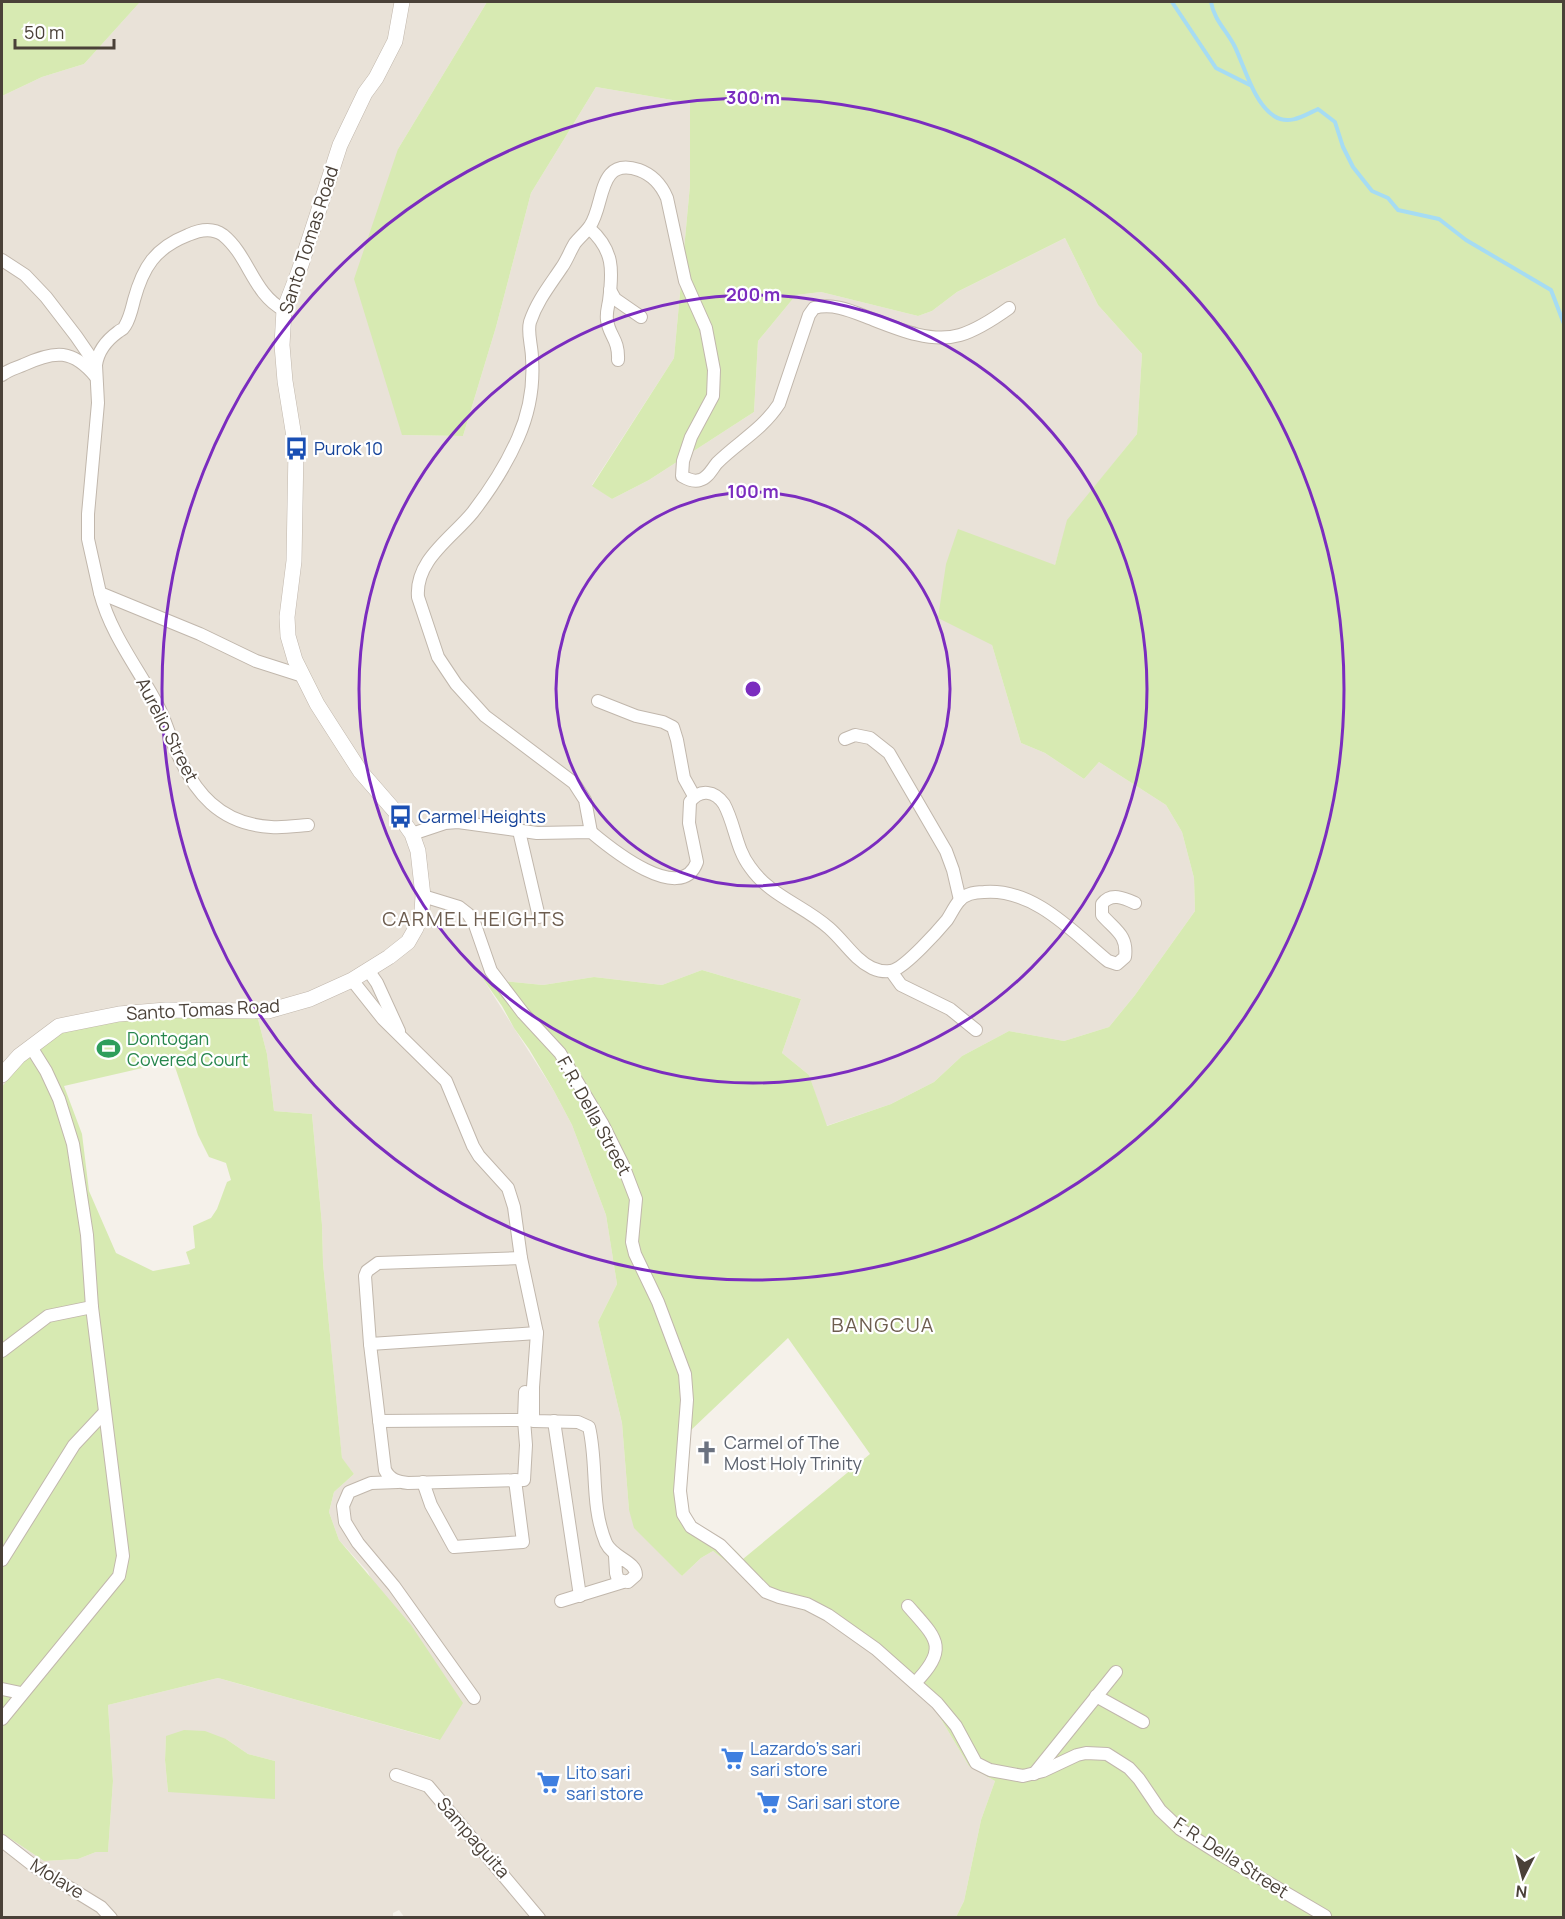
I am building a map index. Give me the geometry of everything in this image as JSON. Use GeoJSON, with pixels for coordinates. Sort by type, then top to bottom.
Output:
{"type":"FeatureCollection","features":[{"type":"Feature","properties":{"kind":"street","name":"Santo Tomas Road"},"geometry":{"type":"LineString","coordinates":[[2,1075],[19,1056],[59,1026],[95,1017],[189,1009],[268,1011],[310,999],[352,980],[389,957],[408,942],[422,912],[423,896],[418,851],[412,834],[360,771],[317,704],[295,660],[288,636],[287,617],[294,561],[297,482],[296,449],[285,381],[282,345],[284,310],[340,145],[365,93],[376,78],[395,41],[402,2]]}},
{"type":"Feature","properties":{"kind":"street"},"geometry":{"type":"LineString","coordinates":[[1009,308],[961,335],[949,337],[897,329],[840,308],[825,306],[814,308],[809,315],[779,404],[772,414],[718,462],[705,477],[694,481],[682,476],[683,461],[691,437],[711,402],[714,390],[714,370],[706,328],[685,281],[663,188],[644,172],[622,168],[617,170],[604,183],[594,219],[573,246],[564,264],[538,302],[529,325],[532,389],[518,438],[472,512],[436,551],[423,569],[418,582],[418,597],[438,657],[456,684],[485,716],[574,783],[585,800],[591,832],[614,852],[651,873],[666,877],[686,875],[690,872],[697,862],[688,813],[690,802],[694,796],[708,792],[719,798],[728,810],[748,864],[769,889],[813,915],[839,937],[857,958],[881,971],[891,971],[907,961],[945,922],[960,900],[969,895],[988,891],[1007,893],[1021,898],[1059,919],[1108,961],[1115,964],[1121,962],[1125,957],[1125,945],[1117,929],[1102,915],[1102,904],[1106,899],[1118,896],[1135,903]]}},
{"type":"Feature","properties":{"kind":"street"},"geometry":{"type":"LineString","coordinates":[[589,228],[605,246],[610,257],[612,267],[606,315],[607,325],[617,342],[618,360]]}},
{"type":"Feature","properties":{"kind":"street"},"geometry":{"type":"LineString","coordinates":[[96,371],[100,349],[124,328],[143,272],[149,262],[169,244],[197,231],[209,230],[222,235],[245,263],[260,290],[273,304],[284,310]]}},
{"type":"Feature","properties":{"kind":"street"},"geometry":{"type":"LineString","coordinates":[[2,260],[25,275],[46,297],[76,336],[96,371]]}},
{"type":"Feature","properties":{"kind":"street"},"geometry":{"type":"LineString","coordinates":[[610,290],[615,299],[641,317]]}},
{"type":"Feature","properties":{"kind":"street"},"geometry":{"type":"LineString","coordinates":[[3,372],[47,355],[56,354],[79,360],[96,371]]}},
{"type":"Feature","properties":{"kind":"street","name":"Aurelio Street"},"geometry":{"type":"LineString","coordinates":[[96,371],[98,403],[88,539],[104,610],[114,633],[159,707],[191,782],[212,806],[233,819],[249,825],[273,828],[308,825]]}},
{"type":"Feature","properties":{"kind":"street"},"geometry":{"type":"LineString","coordinates":[[100,592],[256,660],[303,676]]}},
{"type":"Feature","properties":{"kind":"street"},"geometry":{"type":"LineString","coordinates":[[598,701],[636,716],[663,722],[673,728],[684,778],[694,796]]}},
{"type":"Feature","properties":{"kind":"street"},"geometry":{"type":"LineString","coordinates":[[845,740],[855,735],[870,738],[889,753],[946,851],[960,900]]}},
{"type":"Feature","properties":{"kind":"street"},"geometry":{"type":"LineString","coordinates":[[412,834],[445,823],[458,822],[537,833],[591,832]]}},
{"type":"Feature","properties":{"kind":"street"},"geometry":{"type":"LineString","coordinates":[[519,831],[539,917]]}},
{"type":"Feature","properties":{"kind":"street","name":"F. R. Della Street"},"geometry":{"type":"LineString","coordinates":[[423,896],[459,907],[468,914],[475,925],[491,971],[560,1053],[624,1165],[636,1198],[633,1248],[658,1302],[685,1374],[686,1411],[680,1491],[681,1506],[686,1520],[697,1532],[720,1545],[766,1592],[807,1604],[828,1615],[876,1649],[937,1703],[956,1726],[976,1763],[990,1770],[1010,1775],[1033,1774],[1077,1755],[1107,1754],[1123,1764],[1139,1779],[1160,1810],[1180,1829],[1325,1916]]}},
{"type":"Feature","properties":{"kind":"street"},"geometry":{"type":"LineString","coordinates":[[368,970],[377,983],[401,1038]]}},
{"type":"Feature","properties":{"kind":"street"},"geometry":{"type":"LineString","coordinates":[[891,971],[901,985],[950,1009],[976,1030]]}},
{"type":"Feature","properties":{"kind":"street"},"geometry":{"type":"LineString","coordinates":[[352,980],[401,1038],[446,1081],[473,1146],[508,1188],[518,1225],[521,1258],[534,1334],[533,1421],[582,1422],[588,1427],[597,1510],[607,1545],[615,1556],[631,1564],[636,1571],[633,1579],[628,1582],[561,1602]]}},
{"type":"Feature","properties":{"kind":"street"},"geometry":{"type":"LineString","coordinates":[[2,1719],[119,1576],[123,1556],[92,1307],[87,1235],[68,1123],[46,1071],[31,1047]]}},
{"type":"Feature","properties":{"kind":"street"},"geometry":{"type":"LineString","coordinates":[[399,1482],[392,1479],[385,1470],[370,1344],[365,1276],[372,1266],[378,1263],[521,1258]]}},
{"type":"Feature","properties":{"kind":"street"},"geometry":{"type":"LineString","coordinates":[[2,1351],[48,1316],[92,1307]]}},
{"type":"Feature","properties":{"kind":"street"},"geometry":{"type":"LineString","coordinates":[[370,1344],[534,1334]]}},
{"type":"Feature","properties":{"kind":"street"},"geometry":{"type":"LineString","coordinates":[[474,1698],[394,1586],[358,1544],[345,1522],[343,1506],[349,1492],[371,1484],[524,1480],[526,1446],[524,1420],[534,1334]]}},
{"type":"Feature","properties":{"kind":"street"},"geometry":{"type":"LineString","coordinates":[[2,1560],[74,1445],[104,1413]]}},
{"type":"Feature","properties":{"kind":"street"},"geometry":{"type":"LineString","coordinates":[[379,1420],[524,1420]]}},
{"type":"Feature","properties":{"kind":"street"},"geometry":{"type":"LineString","coordinates":[[554,1421],[580,1596]]}},
{"type":"Feature","properties":{"kind":"street"},"geometry":{"type":"LineString","coordinates":[[423,1482],[431,1505],[454,1547],[523,1542],[515,1480]]}},
{"type":"Feature","properties":{"kind":"street"},"geometry":{"type":"LineString","coordinates":[[615,1556],[616,1573],[618,1580],[622,1582]]}},
{"type":"Feature","properties":{"kind":"street"},"geometry":{"type":"LineString","coordinates":[[908,1606],[932,1634],[936,1643],[936,1653],[932,1663],[915,1683]]}},
{"type":"Feature","properties":{"kind":"street"},"geometry":{"type":"LineString","coordinates":[[1033,1774],[1116,1672]]}},
{"type":"Feature","properties":{"kind":"street"},"geometry":{"type":"LineString","coordinates":[[2,1689],[21,1693]]}},
{"type":"Feature","properties":{"kind":"street"},"geometry":{"type":"LineString","coordinates":[[1096,1696],[1143,1722]]}},
{"type":"Feature","properties":{"kind":"street","name":"Sampaguita"},"geometry":{"type":"LineString","coordinates":[[396,1775],[428,1786],[539,1917]]}},
{"type":"Feature","properties":{"kind":"street","name":"Molave"},"geometry":{"type":"LineString","coordinates":[[2,1841],[34,1866],[101,1907],[111,1917]]}},
{"type":"Feature","properties":{"kind":"shaded area"},"geometry":{"type":"Polygon","coordinates":[[[140,2],[487,2],[398,149],[402,435],[463,436],[496,327],[531,193],[596,87],[690,103],[690,185],[674,358],[592,485],[612,499],[649,480],[754,412],[758,341],[796,295],[821,292],[918,316],[932,311],[957,292],[1065,238],[1098,305],[1142,354],[1137,434],[1068,520],[1055,565],[992,645],[1021,743],[1045,753],[1084,779],[1099,762],[1166,805],[1182,832],[1194,878],[1195,911],[1135,995],[1109,1027],[1064,1041],[1009,1031],[962,1056],[934,1082],[891,1104],[826,1126],[809,1075],[782,1053],[801,999],[702,970],[662,985],[594,977],[543,985],[483,979],[554,1091],[572,1125],[606,1215],[617,1284],[598,1322],[622,1423],[629,1510],[682,1576],[701,1558],[713,1551],[751,1581],[785,1603],[811,1613],[841,1630],[932,1704],[969,1766],[995,1781],[981,1820],[964,1901],[956,1917],[405,1918],[399,1910],[393,1913],[393,1918],[2,1917],[2,1833],[44,1861],[78,1859],[96,1852],[108,1851],[113,1781],[108,1705],[218,1678],[439,1740],[368,1572],[339,1540],[329,1512],[334,1492],[354,1474],[342,1459],[323,1263],[322,1225],[312,1114],[274,1111],[267,1054],[258,1019],[2,1087],[2,96],[42,77],[84,64],[140,2]],[[166,1737],[165,1760],[168,1792],[275,1761],[248,1754],[226,1739],[166,1737]]]}},
{"type":"Feature","properties":{"kind":"green space"},"geometry":{"type":"Polygon","coordinates":[[[2,2],[140,2],[84,64],[42,77],[2,96],[2,2]]]}},
{"type":"Feature","properties":{"kind":"green space"},"geometry":{"type":"Polygon","coordinates":[[[487,2],[1563,2],[1563,1917],[956,1917],[964,1901],[981,1820],[995,1781],[969,1766],[932,1704],[841,1630],[811,1613],[785,1603],[751,1581],[713,1551],[701,1558],[682,1576],[634,1528],[629,1510],[622,1423],[598,1322],[617,1284],[606,1215],[572,1125],[529,1049],[483,979],[543,985],[594,977],[662,985],[702,970],[801,999],[782,1053],[809,1075],[827,1126],[891,1104],[934,1082],[962,1056],[1009,1031],[1064,1041],[1109,1027],[1135,995],[1195,911],[1194,878],[1182,832],[1166,805],[1099,762],[1084,779],[1045,753],[1021,743],[992,645],[938,618],[946,564],[958,529],[1055,565],[1067,520],[1137,434],[1142,354],[1098,305],[1065,238],[957,292],[932,311],[918,316],[821,292],[796,295],[758,341],[754,412],[649,480],[612,499],[592,486],[674,358],[690,185],[690,103],[596,87],[531,193],[496,327],[463,436],[402,435],[354,279],[398,149],[487,2]],[[788,1338],[690,1431],[684,1483],[688,1509],[693,1519],[702,1528],[729,1545],[743,1559],[870,1454],[788,1338]]]}},
{"type":"Feature","properties":{"kind":"green space"},"geometry":{"type":"Polygon","coordinates":[[[225,1015],[258,1019],[267,1054],[274,1111],[312,1114],[322,1225],[323,1263],[342,1458],[354,1474],[334,1492],[329,1512],[339,1540],[411,1625],[463,1703],[440,1740],[218,1678],[108,1705],[113,1781],[108,1852],[96,1852],[78,1859],[44,1861],[2,1833],[2,1087],[34,1051],[59,1034],[77,1027],[97,1022],[140,1017],[225,1015]],[[173,1061],[64,1086],[82,1134],[89,1191],[116,1253],[153,1271],[190,1264],[186,1252],[195,1248],[193,1226],[211,1218],[217,1209],[227,1182],[231,1180],[226,1163],[209,1157],[198,1135],[173,1061]]]}},
{"type":"Feature","properties":{"kind":"green space"},"geometry":{"type":"Polygon","coordinates":[[[184,1730],[205,1731],[226,1739],[248,1754],[275,1761],[275,1799],[168,1792],[165,1760],[166,1736],[184,1730]]]}},
{"type":"Feature","properties":{"kind":"waterway"},"geometry":{"type":"LineString","coordinates":[[1172,2],[1216,68],[1250,85]]}},
{"type":"Feature","properties":{"kind":"waterway"},"geometry":{"type":"LineString","coordinates":[[1211,2],[1256,94],[1267,110],[1280,119],[1291,120],[1318,109],[1335,122],[1343,147],[1353,167],[1372,191],[1388,198],[1398,210],[1439,219],[1466,240],[1551,290],[1564,324]]}},
{"type":"Feature","properties":{"kind":"place","name":"Purok 10"},"geometry":{"type":"Point","coordinates":[296,449]}},
{"type":"Feature","properties":{"kind":"place","name":"Carmel Heights"},"geometry":{"type":"Point","coordinates":[400,817]}},
{"type":"Feature","properties":{"kind":"place","name":"Dontogan Covered Court"},"geometry":{"type":"Point","coordinates":[109,1049]}},
{"type":"Feature","properties":{"kind":"place","name":"Carmel of The Most Holy Trinity"},"geometry":{"type":"Point","coordinates":[706,1453]}},
{"type":"Feature","properties":{"kind":"place","name":"Lazardo’s sari sari store"},"geometry":{"type":"Point","coordinates":[732,1759]}},
{"type":"Feature","properties":{"kind":"place","name":"Lito sari sari store"},"geometry":{"type":"Point","coordinates":[548,1783]}},
{"type":"Feature","properties":{"kind":"place","name":"Sari sari store"},"geometry":{"type":"Point","coordinates":[769,1803]}},
{"type":"Feature","properties":{"kind":"district","name":"CARMEL HEIGHTS"},"geometry":{"type":"Point","coordinates":[474,919]}},
{"type":"Feature","properties":{"kind":"district","name":"BANGCUA"},"geometry":{"type":"Point","coordinates":[883,1325]}}]}
